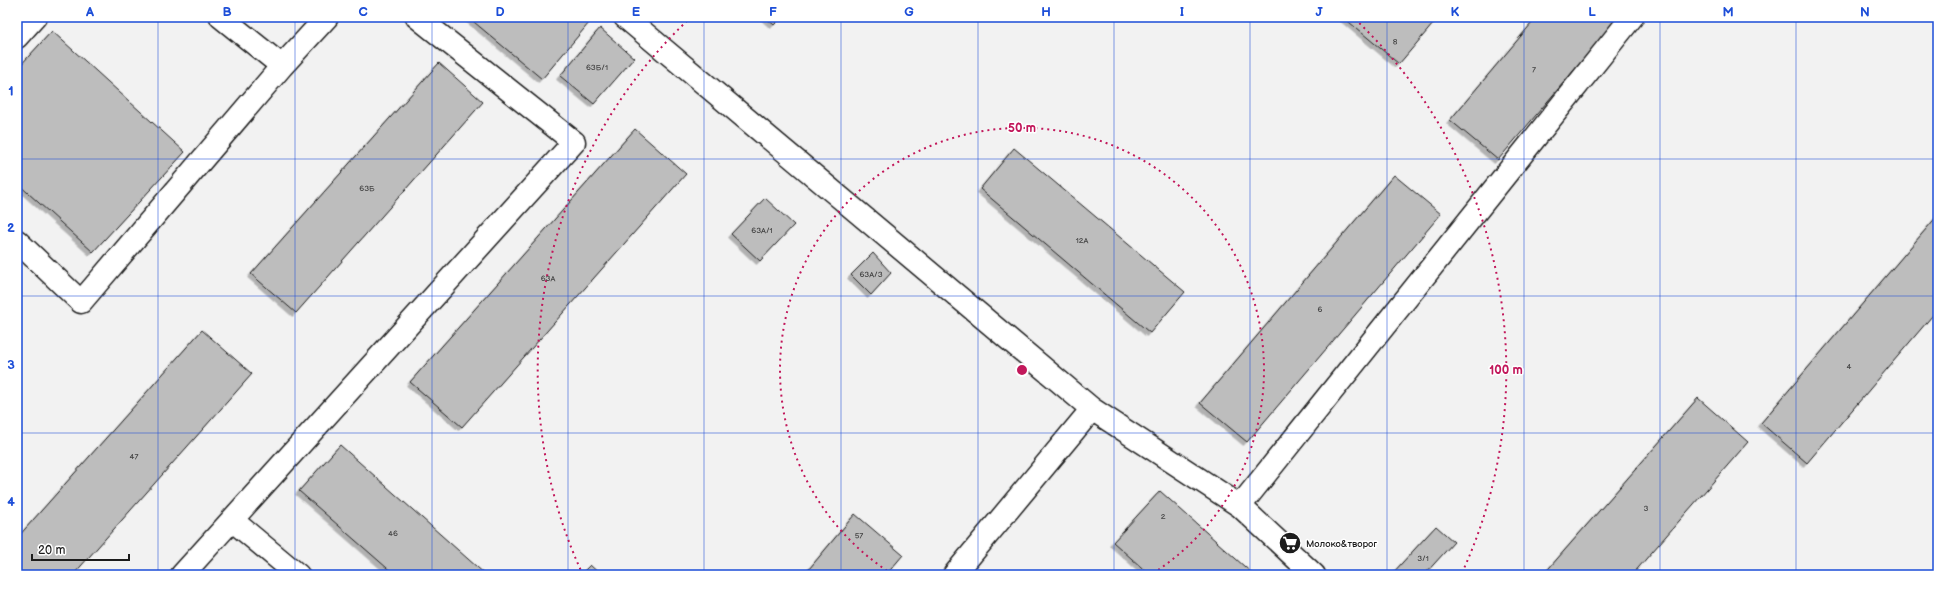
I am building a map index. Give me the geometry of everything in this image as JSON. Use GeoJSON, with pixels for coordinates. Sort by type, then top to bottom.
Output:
{"type":"FeatureCollection","features":[{"type":"Feature","properties":{"kind":"street"},"geometry":{"type":"LineString","coordinates":[[17,37],[36,17]]}},
{"type":"Feature","properties":{"kind":"street"},"geometry":{"type":"LineString","coordinates":[[221,17],[282,66]]}},
{"type":"Feature","properties":{"kind":"street"},"geometry":{"type":"LineString","coordinates":[[17,241],[81,302],[282,66],[327,17]]}},
{"type":"Feature","properties":{"kind":"street"},"geometry":{"type":"LineString","coordinates":[[182,575],[574,142],[417,17]]}},
{"type":"Feature","properties":{"kind":"street"},"geometry":{"type":"LineString","coordinates":[[625,17],[1092,409],[1240,506],[1314,575]]}},
{"type":"Feature","properties":{"kind":"street"},"geometry":{"type":"LineString","coordinates":[[1240,506],[1632,17]]}},
{"type":"Feature","properties":{"kind":"street"},"geometry":{"type":"LineString","coordinates":[[954,575],[1092,409]]}},
{"type":"Feature","properties":{"kind":"street"},"geometry":{"type":"LineString","coordinates":[[232,520],[298,575]]}},
{"type":"Feature","properties":{"kind":"building"},"geometry":{"type":"Polygon","coordinates":[[[468,17],[581,17],[589,23],[542,79],[468,17]]]}},
{"type":"Feature","properties":{"kind":"building"},"geometry":{"type":"Polygon","coordinates":[[[765,17],[782,17],[774,25],[765,17]]]}},
{"type":"Feature","properties":{"kind":"building"},"geometry":{"type":"Polygon","coordinates":[[[1343,17],[1439,17],[1399,64],[1343,17]]]}},
{"type":"Feature","properties":{"kind":"building"},"geometry":{"type":"Polygon","coordinates":[[[1537,17],[1619,17],[1498,160],[1450,120],[1537,17]]]}},
{"type":"Feature","properties":{"kind":"building"},"geometry":{"type":"Polygon","coordinates":[[[600,28],[634,58],[594,104],[560,76],[600,28]]]}},
{"type":"Feature","properties":{"kind":"building"},"geometry":{"type":"Polygon","coordinates":[[[52,31],[185,152],[93,252],[17,183],[17,69],[52,31]]]}},
{"type":"Feature","properties":{"kind":"building"},"geometry":{"type":"Polygon","coordinates":[[[439,63],[483,102],[296,313],[251,274],[439,63]]]}},
{"type":"Feature","properties":{"kind":"building"},"geometry":{"type":"Polygon","coordinates":[[[635,129],[686,174],[462,427],[410,382],[635,129]]]}},
{"type":"Feature","properties":{"kind":"building"},"geometry":{"type":"Polygon","coordinates":[[[1014,148],[1185,292],[1150,333],[980,189],[1014,148]]]}},
{"type":"Feature","properties":{"kind":"building"},"geometry":{"type":"Polygon","coordinates":[[[1394,175],[1441,214],[1247,442],[1200,403],[1394,175]]]}},
{"type":"Feature","properties":{"kind":"building"},"geometry":{"type":"Polygon","coordinates":[[[765,198],[794,225],[760,261],[731,234],[765,198]]]}},
{"type":"Feature","properties":{"kind":"building"},"geometry":{"type":"Polygon","coordinates":[[[1938,215],[1938,309],[1807,463],[1761,423],[1938,215]]]}},
{"type":"Feature","properties":{"kind":"building"},"geometry":{"type":"Polygon","coordinates":[[[873,253],[891,273],[871,295],[851,275],[873,253]]]}},
{"type":"Feature","properties":{"kind":"building"},"geometry":{"type":"Polygon","coordinates":[[[202,330],[252,374],[73,575],[17,575],[17,538],[202,330]]]}},
{"type":"Feature","properties":{"kind":"building"},"geometry":{"type":"Polygon","coordinates":[[[1698,398],[1748,442],[1632,575],[1543,575],[1698,398]]]}},
{"type":"Feature","properties":{"kind":"building"},"geometry":{"type":"Polygon","coordinates":[[[340,445],[486,575],[395,575],[299,491],[340,445]]]}},
{"type":"Feature","properties":{"kind":"building"},"geometry":{"type":"Polygon","coordinates":[[[1160,491],[1254,575],[1150,575],[1113,542],[1160,491]]]}},
{"type":"Feature","properties":{"kind":"building"},"geometry":{"type":"Polygon","coordinates":[[[855,514],[903,555],[886,575],[804,575],[855,514]]]}},
{"type":"Feature","properties":{"kind":"building"},"geometry":{"type":"Polygon","coordinates":[[[1436,526],[1454,542],[1424,575],[1391,575],[1436,526]]]}},
{"type":"Feature","properties":{"kind":"building"},"geometry":{"type":"Polygon","coordinates":[[[590,565],[601,575],[580,575],[590,565]]]}},
{"type":"Feature","properties":{"kind":"place","name":"Молоко&творог"},"geometry":{"type":"Point","coordinates":[1290,543]}}]}
